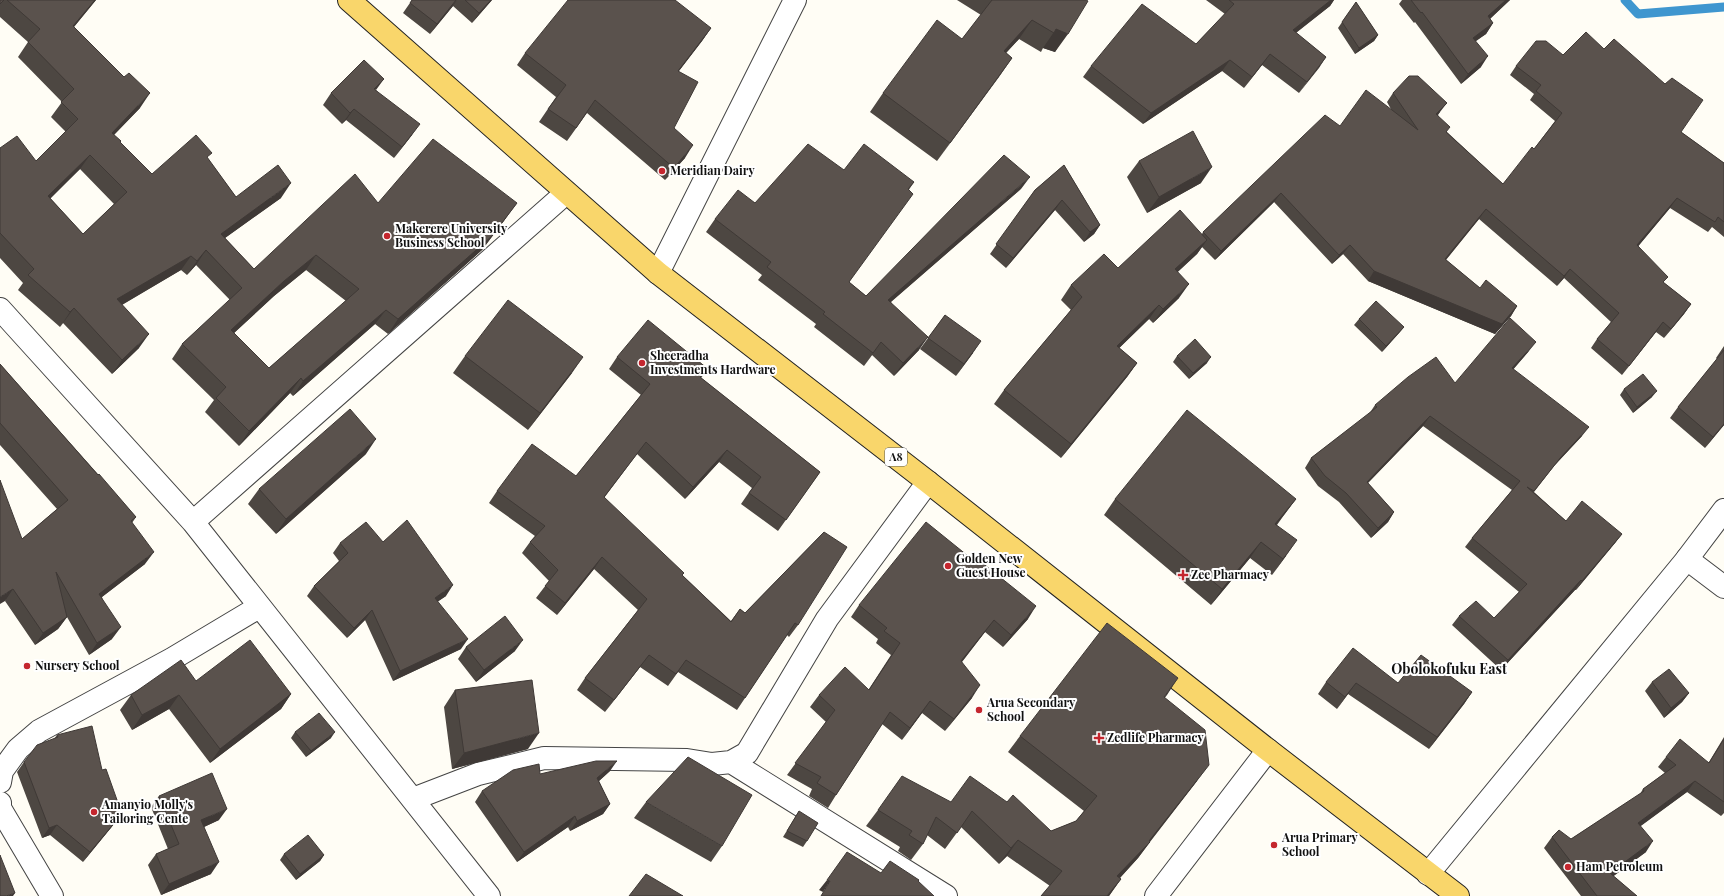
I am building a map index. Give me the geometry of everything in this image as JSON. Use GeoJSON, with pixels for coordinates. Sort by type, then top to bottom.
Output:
{"type":"FeatureCollection","features":[{"type":"Feature","properties":{"kind":"main road","name":"A8"},"geometry":{"type":"LineString","coordinates":[[349,0],[658,273],[928,482],[1268,750],[1458,896]]}},
{"type":"Feature","properties":{"kind":"street"},"geometry":{"type":"LineString","coordinates":[[658,273],[794,0]]}},
{"type":"Feature","properties":{"kind":"street"},"geometry":{"type":"LineString","coordinates":[[193,522],[566,193]]}},
{"type":"Feature","properties":{"kind":"street"},"geometry":{"type":"LineString","coordinates":[[0,309],[193,522],[489,896]]}},
{"type":"Feature","properties":{"kind":"street"},"geometry":{"type":"LineString","coordinates":[[413,799],[478,774],[544,758],[686,760],[712,764],[731,762],[747,753],[827,619],[928,482]]}},
{"type":"Feature","properties":{"kind":"street"},"geometry":{"type":"LineString","coordinates":[[1428,874],[1686,559],[1724,510]]}},
{"type":"Feature","properties":{"kind":"street"},"geometry":{"type":"LineString","coordinates":[[1686,559],[1724,587]]}},
{"type":"Feature","properties":{"kind":"street"},"geometry":{"type":"LineString","coordinates":[[0,782],[2,771],[18,749],[39,732],[172,660],[259,607]]}},
{"type":"Feature","properties":{"kind":"street"},"geometry":{"type":"LineString","coordinates":[[1156,896],[1268,750]]}},
{"type":"Feature","properties":{"kind":"street"},"geometry":{"type":"LineString","coordinates":[[731,762],[946,896]]}},
{"type":"Feature","properties":{"kind":"street"},"geometry":{"type":"LineString","coordinates":[[0,804],[0,808],[52,896]]}},
{"type":"Feature","properties":{"kind":"building"},"geometry":{"type":"Polygon","coordinates":[[[7,0],[95,0],[73,26],[124,77],[129,73],[150,93],[112,133],[152,174],[196,135],[212,153],[207,157],[236,197],[278,165],[291,183],[221,234],[254,269],[355,174],[378,203],[433,139],[517,203],[492,236],[398,319],[386,310],[303,381],[301,378],[249,431],[216,398],[226,387],[182,344],[242,288],[206,250],[197,261],[191,256],[117,299],[149,334],[122,360],[74,308],[70,312],[28,275],[34,269],[0,233],[0,148],[17,136],[36,161],[78,119],[61,102],[74,89],[28,42],[40,29],[7,0]],[[90,155],[48,196],[83,234],[127,192],[90,155]],[[316,255],[284,281],[231,330],[269,368],[359,289],[316,255]]]}},
{"type":"Feature","properties":{"kind":"building"},"geometry":{"type":"Polygon","coordinates":[[[412,0],[456,0],[437,24],[410,3],[412,0]]]}},
{"type":"Feature","properties":{"kind":"building"},"geometry":{"type":"Polygon","coordinates":[[[465,0],[491,0],[479,13],[465,0]]]}},
{"type":"Feature","properties":{"kind":"building"},"geometry":{"type":"Polygon","coordinates":[[[568,0],[675,0],[711,28],[678,71],[698,82],[674,128],[693,145],[674,168],[595,100],[576,128],[548,109],[566,85],[525,53],[568,0]]]}},
{"type":"Feature","properties":{"kind":"building"},"geometry":{"type":"Polygon","coordinates":[[[992,0],[1088,1],[1068,34],[1056,29],[1054,33],[1032,20],[1004,51],[1012,58],[950,143],[883,93],[937,20],[962,39],[992,0]]]}},
{"type":"Feature","properties":{"kind":"building"},"geometry":{"type":"Polygon","coordinates":[[[1229,0],[1331,0],[1293,30],[1326,57],[1307,82],[1270,54],[1252,77],[1230,60],[1151,113],[1091,66],[1142,4],[1196,44],[1234,4],[1229,0]]]}},
{"type":"Feature","properties":{"kind":"building"},"geometry":{"type":"Polygon","coordinates":[[[1411,0],[1506,0],[1488,16],[1493,23],[1473,38],[1488,56],[1468,74],[1422,12],[1421,13],[1411,0]]]}},
{"type":"Feature","properties":{"kind":"building"},"geometry":{"type":"Polygon","coordinates":[[[1356,2],[1378,35],[1359,48],[1342,22],[1356,2]]]}},
{"type":"Feature","properties":{"kind":"building"},"geometry":{"type":"Polygon","coordinates":[[[1586,32],[1604,49],[1614,39],[1665,84],[1672,78],[1703,100],[1681,132],[1724,163],[1724,222],[1718,217],[1715,222],[1677,198],[1637,245],[1668,277],[1663,282],[1691,304],[1671,329],[1663,322],[1629,366],[1597,339],[1619,313],[1570,269],[1564,276],[1486,209],[1445,259],[1480,288],[1486,280],[1517,306],[1502,324],[1374,271],[1350,245],[1339,255],[1281,193],[1221,251],[1203,232],[1325,115],[1340,126],[1366,90],[1418,130],[1393,93],[1409,76],[1418,76],[1447,103],[1436,114],[1450,127],[1446,132],[1503,184],[1532,147],[1534,149],[1562,113],[1536,91],[1541,85],[1516,66],[1536,41],[1546,41],[1563,55],[1586,32]]]}},
{"type":"Feature","properties":{"kind":"building"},"geometry":{"type":"Polygon","coordinates":[[[364,60],[384,79],[374,89],[420,124],[402,147],[354,109],[350,113],[331,93],[364,60]]]}},
{"type":"Feature","properties":{"kind":"building"},"geometry":{"type":"Polygon","coordinates":[[[1193,131],[1212,167],[1159,197],[1139,161],[1193,131]]]}},
{"type":"Feature","properties":{"kind":"building"},"geometry":{"type":"Polygon","coordinates":[[[808,144],[844,170],[864,144],[914,182],[908,189],[913,194],[849,282],[866,296],[1004,155],[1030,177],[888,300],[928,337],[903,363],[881,342],[873,353],[823,314],[825,312],[767,267],[771,262],[715,219],[738,190],[755,203],[808,144]]]}},
{"type":"Feature","properties":{"kind":"building"},"geometry":{"type":"Polygon","coordinates":[[[1064,165],[1100,225],[1090,232],[1062,200],[1013,258],[996,244],[1035,190],[1064,165]]]}},
{"type":"Feature","properties":{"kind":"building"},"geometry":{"type":"Polygon","coordinates":[[[1180,210],[1207,240],[1175,269],[1189,284],[1163,309],[1159,305],[1117,346],[1137,363],[1071,444],[1004,390],[1082,297],[1071,285],[1104,254],[1118,268],[1180,210]]]}},
{"type":"Feature","properties":{"kind":"building"},"geometry":{"type":"Polygon","coordinates":[[[508,300],[583,357],[540,413],[465,356],[508,300]]]}},
{"type":"Feature","properties":{"kind":"building"},"geometry":{"type":"Polygon","coordinates":[[[1376,301],[1404,327],[1386,346],[1359,319],[1376,301]]]}},
{"type":"Feature","properties":{"kind":"building"},"geometry":{"type":"Polygon","coordinates":[[[945,315],[981,341],[964,364],[928,338],[945,315]]]}},
{"type":"Feature","properties":{"kind":"building"},"geometry":{"type":"Polygon","coordinates":[[[1510,318],[1536,342],[1512,368],[1589,427],[1561,457],[1534,491],[1527,487],[1566,521],[1582,501],[1622,534],[1582,581],[1581,580],[1508,660],[1459,616],[1476,601],[1494,618],[1527,584],[1472,538],[1520,481],[1430,416],[1367,482],[1394,512],[1378,528],[1346,493],[1325,476],[1311,458],[1377,407],[1375,405],[1408,377],[1436,357],[1455,383],[1510,318]]]}},
{"type":"Feature","properties":{"kind":"building"},"geometry":{"type":"Polygon","coordinates":[[[648,320],[708,369],[700,377],[820,472],[786,520],[749,493],[761,477],[727,450],[693,487],[646,442],[604,497],[684,573],[682,575],[731,622],[740,609],[745,613],[824,532],[847,547],[798,625],[795,623],[745,698],[686,660],[676,674],[649,655],[614,700],[585,678],[647,599],[602,557],[565,603],[545,586],[558,570],[530,542],[545,526],[497,491],[532,444],[576,476],[650,384],[617,357],[648,320]]]}},
{"type":"Feature","properties":{"kind":"building"},"geometry":{"type":"Polygon","coordinates":[[[1195,339],[1211,357],[1193,373],[1177,356],[1195,339]]]}},
{"type":"Feature","properties":{"kind":"building"},"geometry":{"type":"Polygon","coordinates":[[[1724,350],[1724,424],[1713,437],[1678,407],[1724,350]]]}},
{"type":"Feature","properties":{"kind":"building"},"geometry":{"type":"Polygon","coordinates":[[[0,364],[136,517],[131,521],[154,552],[99,594],[121,627],[97,643],[56,572],[67,617],[43,633],[13,589],[0,597],[0,480],[22,539],[68,500],[0,423],[0,364]]]}},
{"type":"Feature","properties":{"kind":"building"},"geometry":{"type":"Polygon","coordinates":[[[1643,374],[1657,391],[1637,407],[1624,389],[1643,374]]]}},
{"type":"Feature","properties":{"kind":"building"},"geometry":{"type":"Polygon","coordinates":[[[350,409],[376,439],[286,519],[259,489],[350,409]]]}},
{"type":"Feature","properties":{"kind":"building"},"geometry":{"type":"Polygon","coordinates":[[[1187,410],[1296,499],[1275,524],[1297,540],[1283,559],[1261,542],[1222,589],[1115,499],[1187,410]]]}},
{"type":"Feature","properties":{"kind":"building"},"geometry":{"type":"Polygon","coordinates":[[[407,520],[453,585],[435,598],[468,639],[400,671],[372,610],[354,628],[314,586],[348,553],[340,543],[366,522],[383,542],[407,520]]]}},
{"type":"Feature","properties":{"kind":"building"},"geometry":{"type":"Polygon","coordinates":[[[926,522],[973,560],[975,557],[1036,606],[1011,635],[994,620],[961,661],[980,685],[954,719],[930,701],[910,728],[890,712],[836,795],[817,783],[821,777],[795,763],[835,710],[819,695],[845,667],[869,690],[900,643],[884,631],[887,628],[859,605],[926,522]]]}},
{"type":"Feature","properties":{"kind":"building"},"geometry":{"type":"Polygon","coordinates":[[[505,616],[523,640],[484,670],[466,647],[505,616]]]}},
{"type":"Feature","properties":{"kind":"building"},"geometry":{"type":"Polygon","coordinates":[[[1107,623],[1178,678],[1164,697],[1205,730],[1209,765],[1149,841],[1150,842],[1117,876],[1121,879],[1107,896],[1041,896],[1062,871],[1018,840],[1011,848],[972,811],[957,833],[936,817],[923,844],[909,835],[912,831],[878,810],[902,776],[951,802],[970,776],[1007,802],[1013,795],[1051,831],[1076,821],[1097,796],[1020,736],[1107,623]]]}},
{"type":"Feature","properties":{"kind":"building"},"geometry":{"type":"Polygon","coordinates":[[[250,640],[291,694],[220,749],[179,695],[142,715],[131,695],[181,660],[196,681],[250,640]]]}},
{"type":"Feature","properties":{"kind":"building"},"geometry":{"type":"Polygon","coordinates":[[[1353,648],[1398,683],[1421,655],[1472,692],[1437,737],[1356,683],[1345,697],[1326,682],[1353,648]]]}},
{"type":"Feature","properties":{"kind":"building"},"geometry":{"type":"Polygon","coordinates":[[[1669,669],[1689,693],[1671,708],[1652,682],[1669,669]]]}},
{"type":"Feature","properties":{"kind":"building"},"geometry":{"type":"Polygon","coordinates":[[[532,680],[539,733],[464,753],[455,690],[532,680]]]}},
{"type":"Feature","properties":{"kind":"building"},"geometry":{"type":"Polygon","coordinates":[[[319,713],[335,732],[311,751],[295,732],[319,713]]]}},
{"type":"Feature","properties":{"kind":"building"},"geometry":{"type":"Polygon","coordinates":[[[92,726],[102,770],[106,769],[122,814],[90,852],[57,825],[49,828],[24,762],[37,745],[58,737],[57,735],[92,726]]]}},
{"type":"Feature","properties":{"kind":"building"},"geometry":{"type":"Polygon","coordinates":[[[1680,739],[1709,763],[1724,739],[1724,802],[1695,781],[1638,823],[1653,841],[1610,873],[1637,896],[1597,896],[1552,837],[1559,830],[1571,839],[1644,791],[1643,789],[1676,765],[1666,757],[1680,739]]]}},
{"type":"Feature","properties":{"kind":"building"},"geometry":{"type":"Polygon","coordinates":[[[688,757],[752,795],[722,846],[646,802],[688,757]]]}},
{"type":"Feature","properties":{"kind":"building"},"geometry":{"type":"Polygon","coordinates":[[[596,761],[617,761],[597,778],[610,804],[577,821],[575,816],[524,852],[482,791],[513,770],[539,764],[540,774],[596,761]]]}},
{"type":"Feature","properties":{"kind":"building"},"geometry":{"type":"Polygon","coordinates":[[[212,773],[227,809],[201,820],[219,862],[169,884],[156,854],[179,844],[159,796],[212,773]]]}},
{"type":"Feature","properties":{"kind":"building"},"geometry":{"type":"Polygon","coordinates":[[[799,811],[818,823],[807,841],[787,831],[799,811]]]}},
{"type":"Feature","properties":{"kind":"building"},"geometry":{"type":"Polygon","coordinates":[[[308,835],[324,855],[300,874],[284,854],[308,835]]]}},
{"type":"Feature","properties":{"kind":"building"},"geometry":{"type":"Polygon","coordinates":[[[847,852],[881,873],[890,861],[919,880],[918,881],[934,896],[821,896],[830,881],[827,880],[847,852]]]}},
{"type":"Feature","properties":{"kind":"building"},"geometry":{"type":"Polygon","coordinates":[[[0,855],[15,893],[6,896],[0,896],[0,855]]]}},
{"type":"Feature","properties":{"kind":"building"},"geometry":{"type":"Polygon","coordinates":[[[646,874],[683,896],[629,896],[646,874]]]}},
{"type":"Feature","properties":{"kind":"waterway"},"geometry":{"type":"LineString","coordinates":[[1625,0],[1638,14],[1724,7]]}},
{"type":"Feature","properties":{"kind":"place","name":"Meridian Dairy"},"geometry":{"type":"Point","coordinates":[662,171]}},
{"type":"Feature","properties":{"kind":"place","name":"Makerere University Business School"},"geometry":{"type":"Point","coordinates":[387,236]}},
{"type":"Feature","properties":{"kind":"place","name":"Sheeradha Investments Hardware"},"geometry":{"type":"Point","coordinates":[642,363]}},
{"type":"Feature","properties":{"kind":"place","name":"Golden New Guest House"},"geometry":{"type":"Point","coordinates":[948,566]}},
{"type":"Feature","properties":{"kind":"place","name":"Zee Pharmacy"},"geometry":{"type":"Point","coordinates":[1183,575]}},
{"type":"Feature","properties":{"kind":"place","name":"Nursery School"},"geometry":{"type":"Point","coordinates":[27,666]}},
{"type":"Feature","properties":{"kind":"place","name":"Arua Secondary School"},"geometry":{"type":"Point","coordinates":[979,710]}},
{"type":"Feature","properties":{"kind":"place","name":"Zedlife Pharmacy"},"geometry":{"type":"Point","coordinates":[1099,738]}},
{"type":"Feature","properties":{"kind":"place","name":"Amanyio Molly's Tailoring Cente"},"geometry":{"type":"Point","coordinates":[94,812]}},
{"type":"Feature","properties":{"kind":"place","name":"Arua Primary School"},"geometry":{"type":"Point","coordinates":[1274,845]}},
{"type":"Feature","properties":{"kind":"place","name":"Ham Petroleum"},"geometry":{"type":"Point","coordinates":[1568,867]}},
{"type":"Feature","properties":{"kind":"district","name":"Obolokofuku East"},"geometry":{"type":"Point","coordinates":[1449,669]}}]}
